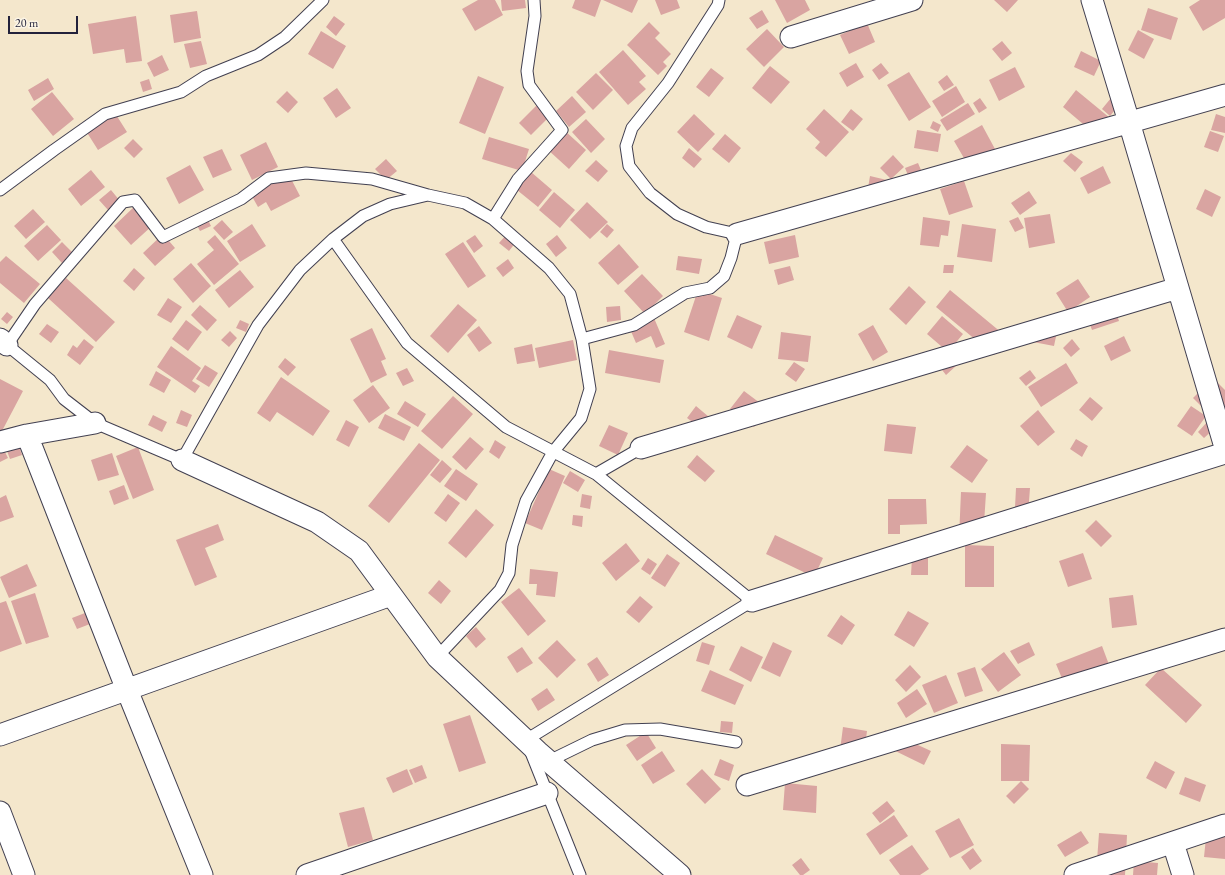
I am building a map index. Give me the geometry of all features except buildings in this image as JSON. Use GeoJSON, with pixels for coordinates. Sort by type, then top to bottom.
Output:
{"type":"FeatureCollection","features":[{"type":"Feature","properties":{"kind":"street"},"geometry":{"type":"LineString","coordinates":[[791,37],[912,0]]}},
{"type":"Feature","properties":{"kind":"street"},"geometry":{"type":"LineString","coordinates":[[1092,0],[1225,447]]}},
{"type":"Feature","properties":{"kind":"street"},"geometry":{"type":"LineString","coordinates":[[737,234],[1225,95]]}},
{"type":"Feature","properties":{"kind":"street"},"geometry":{"type":"LineString","coordinates":[[641,448],[1178,288]]}},
{"type":"Feature","properties":{"kind":"street"},"geometry":{"type":"LineString","coordinates":[[0,442],[28,435],[96,423]]}},
{"type":"Feature","properties":{"kind":"street"},"geometry":{"type":"LineString","coordinates":[[28,435],[127,690],[202,875]]}},
{"type":"Feature","properties":{"kind":"street"},"geometry":{"type":"LineString","coordinates":[[752,601],[1225,453]]}},
{"type":"Feature","properties":{"kind":"street"},"geometry":{"type":"LineString","coordinates":[[182,460],[317,522],[359,552],[438,657],[549,762],[680,875]]}},
{"type":"Feature","properties":{"kind":"street"},"geometry":{"type":"LineString","coordinates":[[0,735],[391,595]]}},
{"type":"Feature","properties":{"kind":"street"},"geometry":{"type":"LineString","coordinates":[[747,785],[1225,639]]}},
{"type":"Feature","properties":{"kind":"street"},"geometry":{"type":"LineString","coordinates":[[307,875],[547,793]]}},
{"type":"Feature","properties":{"kind":"street"},"geometry":{"type":"LineString","coordinates":[[0,812],[24,875]]}},
{"type":"Feature","properties":{"kind":"street"},"geometry":{"type":"LineString","coordinates":[[1075,875],[1225,825]]}},
{"type":"Feature","properties":{"kind":"street"},"geometry":{"type":"LineString","coordinates":[[1173,842],[1183,875]]}},
{"type":"Feature","properties":{"kind":"lane"},"geometry":{"type":"LineString","coordinates":[[0,190],[105,114],[181,92],[206,76],[258,55],[285,37],[323,0]]}},
{"type":"Feature","properties":{"kind":"lane"},"geometry":{"type":"LineString","coordinates":[[493,219],[518,179],[562,130],[530,85],[527,71],[536,16],[534,0]]}},
{"type":"Feature","properties":{"kind":"lane"},"geometry":{"type":"LineString","coordinates":[[582,339],[634,325],[685,293],[710,288],[724,276],[731,258],[737,234],[706,227],[678,214],[650,193],[628,166],[626,146],[632,128],[668,83],[718,5],[719,0]]}},
{"type":"Feature","properties":{"kind":"lane"},"geometry":{"type":"LineString","coordinates":[[428,195],[390,204],[363,216],[333,239],[300,270],[258,325],[182,460],[96,423],[64,399],[50,380],[4,342],[123,202],[135,200],[163,236],[241,200],[269,178],[306,173],[372,179],[428,195],[465,203],[493,219],[549,268],[570,294],[582,339],[590,389],[581,418],[553,452],[526,501],[512,545],[509,573],[500,590],[438,657]]}},
{"type":"Feature","properties":{"kind":"lane"},"geometry":{"type":"LineString","coordinates":[[333,239],[407,343],[506,427],[596,474],[752,601],[526,740],[580,875]]}},
{"type":"Feature","properties":{"kind":"lane"},"geometry":{"type":"LineString","coordinates":[[596,474],[641,448]]}},
{"type":"Feature","properties":{"kind":"lane"},"geometry":{"type":"LineString","coordinates":[[549,762],[592,740],[625,730],[660,730],[736,742]]}}]}
